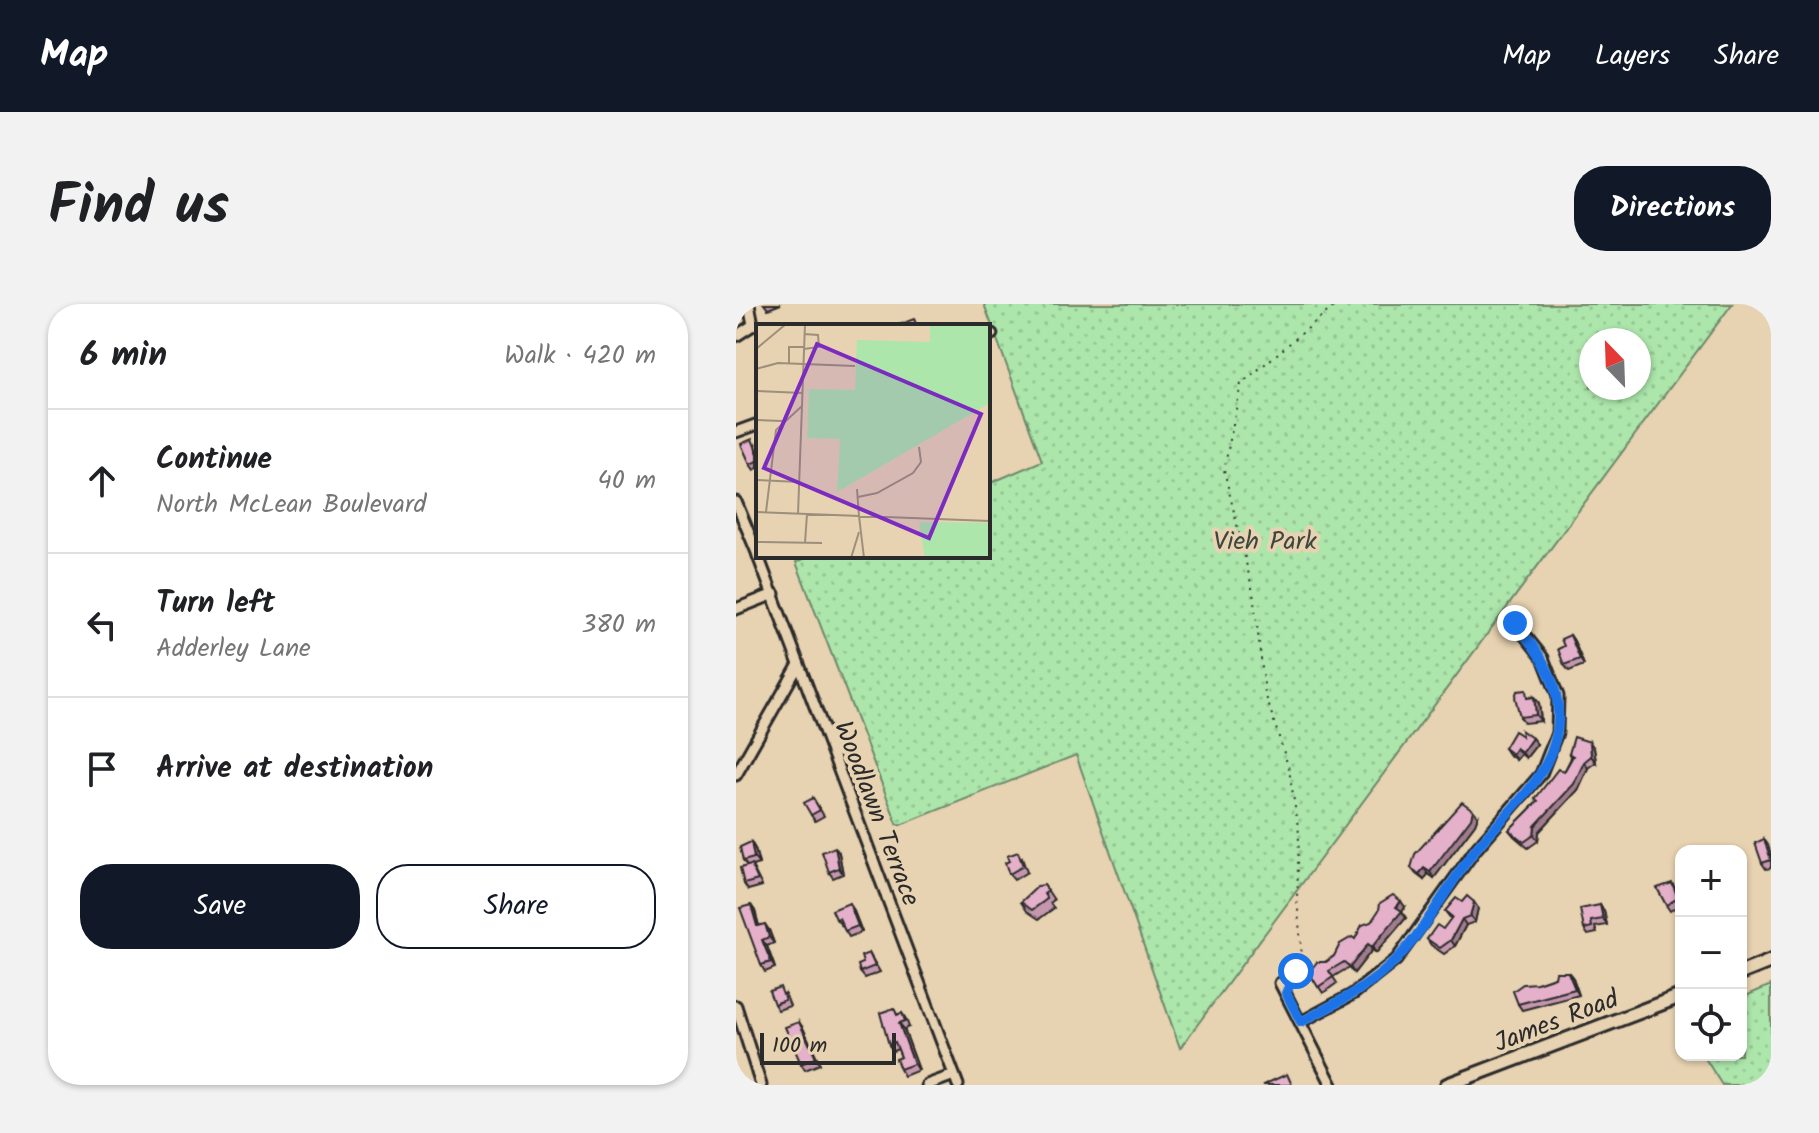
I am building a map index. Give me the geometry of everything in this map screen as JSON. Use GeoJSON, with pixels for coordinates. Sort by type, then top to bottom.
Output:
{"type":"FeatureCollection","features":[{"type":"Feature","properties":{"kind":"main road"},"geometry":{"type":"LineString","coordinates":[[1747,971],[1771,961]]}},
{"type":"Feature","properties":{"kind":"main road","name":"James Road"},"geometry":{"type":"LineString","coordinates":[[1447,1085],[1675,998]]}},
{"type":"Feature","properties":{"kind":"street"},"geometry":{"type":"LineString","coordinates":[[736,336],[753,325],[749,304]]}},
{"type":"Feature","properties":{"kind":"street"},"geometry":{"type":"LineString","coordinates":[[736,432],[756,425]]}},
{"type":"Feature","properties":{"kind":"street","name":"Woodlawn Terrace"},"geometry":{"type":"LineString","coordinates":[[736,502],[756,551]]}},
{"type":"Feature","properties":{"kind":"street","name":"Woodlawn Terrace"},"geometry":{"type":"LineString","coordinates":[[759,558],[958,1085]]}},
{"type":"Feature","properties":{"kind":"street"},"geometry":{"type":"LineString","coordinates":[[736,609],[774,594]]}},
{"type":"Feature","properties":{"kind":"street"},"geometry":{"type":"LineString","coordinates":[[1301,1022],[1353,994],[1396,960],[1475,850],[1541,774],[1557,733],[1558,696],[1543,658],[1515,623]]}},
{"type":"Feature","properties":{"kind":"street"},"geometry":{"type":"LineString","coordinates":[[736,775],[798,666]]}},
{"type":"Feature","properties":{"kind":"street"},"geometry":{"type":"LineString","coordinates":[[1280,983],[1332,1085]]}},
{"type":"Feature","properties":{"kind":"street"},"geometry":{"type":"LineString","coordinates":[[736,1006],[761,1085]]}},
{"type":"Feature","properties":{"kind":"street"},"geometry":{"type":"LineString","coordinates":[[927,1085],[954,1075]]}},
{"type":"Feature","properties":{"kind":"path"},"geometry":{"type":"LineString","coordinates":[[1286,993],[1302,958],[1297,898],[1299,833],[1289,769],[1265,693],[1253,592],[1224,470],[1241,384],[1337,304]]}},
{"type":"Feature","properties":{"kind":"green space","name":"Vieh Park"},"geometry":{"type":"Polygon","coordinates":[[[984,304],[1732,304],[1180,1048],[1076,755],[898,826],[796,562],[806,558],[990,558],[990,483],[1042,461],[984,304]]]}},
{"type":"Feature","properties":{"kind":"green space"},"geometry":{"type":"Polygon","coordinates":[[[1771,985],[1771,1085],[1722,1085],[1707,1061],[1747,1061],[1747,995],[1771,985]]]}},
{"type":"Feature","properties":{"kind":"building"},"geometry":{"type":"Polygon","coordinates":[[[752,439],[756,462],[750,464],[741,444],[752,439]]]}},
{"type":"Feature","properties":{"kind":"building"},"geometry":{"type":"Polygon","coordinates":[[[1570,635],[1580,659],[1564,665],[1558,649],[1564,646],[1561,639],[1570,635]]]}},
{"type":"Feature","properties":{"kind":"building"},"geometry":{"type":"Polygon","coordinates":[[[1526,690],[1527,698],[1534,697],[1536,715],[1520,717],[1515,697],[1517,691],[1526,690]]]}},
{"type":"Feature","properties":{"kind":"building"},"geometry":{"type":"Polygon","coordinates":[[[1521,730],[1532,738],[1522,752],[1516,748],[1512,754],[1504,748],[1514,731],[1522,736],[1521,730]]]}},
{"type":"Feature","properties":{"kind":"building"},"geometry":{"type":"Polygon","coordinates":[[[1574,737],[1590,742],[1591,756],[1584,762],[1574,784],[1535,826],[1534,835],[1524,842],[1509,830],[1538,801],[1535,799],[1558,769],[1564,772],[1573,756],[1569,754],[1574,737]]]}},
{"type":"Feature","properties":{"kind":"building"},"geometry":{"type":"Polygon","coordinates":[[[813,798],[820,810],[811,815],[804,803],[813,798]]]}},
{"type":"Feature","properties":{"kind":"building"},"geometry":{"type":"Polygon","coordinates":[[[1462,802],[1473,810],[1471,818],[1430,872],[1424,868],[1419,874],[1411,868],[1415,854],[1462,802]]]}},
{"type":"Feature","properties":{"kind":"building"},"geometry":{"type":"Polygon","coordinates":[[[1764,839],[1771,860],[1762,863],[1755,843],[1764,839]]]}},
{"type":"Feature","properties":{"kind":"building"},"geometry":{"type":"Polygon","coordinates":[[[751,842],[754,858],[743,861],[740,847],[751,842]]]}},
{"type":"Feature","properties":{"kind":"building"},"geometry":{"type":"Polygon","coordinates":[[[835,847],[839,868],[829,872],[822,852],[835,847]]]}},
{"type":"Feature","properties":{"kind":"building"},"geometry":{"type":"Polygon","coordinates":[[[1018,852],[1023,866],[1009,874],[1005,863],[1009,861],[1007,856],[1018,852]]]}},
{"type":"Feature","properties":{"kind":"building"},"geometry":{"type":"Polygon","coordinates":[[[751,865],[758,880],[744,884],[740,868],[751,865]]]}},
{"type":"Feature","properties":{"kind":"building"},"geometry":{"type":"Polygon","coordinates":[[[1672,883],[1675,900],[1666,905],[1657,888],[1672,883]]]}},
{"type":"Feature","properties":{"kind":"building"},"geometry":{"type":"Polygon","coordinates":[[[1044,885],[1048,891],[1044,894],[1047,899],[1032,910],[1021,902],[1038,886],[1044,885]]]}},
{"type":"Feature","properties":{"kind":"building"},"geometry":{"type":"Polygon","coordinates":[[[1393,895],[1401,901],[1396,907],[1402,911],[1372,947],[1368,944],[1350,967],[1344,962],[1329,971],[1333,977],[1318,987],[1309,972],[1317,962],[1326,962],[1334,956],[1340,944],[1352,937],[1355,939],[1362,925],[1371,922],[1380,903],[1393,895]]]}},
{"type":"Feature","properties":{"kind":"building"},"geometry":{"type":"Polygon","coordinates":[[[1467,896],[1474,902],[1470,916],[1462,919],[1451,940],[1440,948],[1427,939],[1437,925],[1443,929],[1452,917],[1445,911],[1456,898],[1462,902],[1467,896]]]}},
{"type":"Feature","properties":{"kind":"building"},"geometry":{"type":"Polygon","coordinates":[[[849,903],[858,926],[845,931],[832,910],[849,903]]]}},
{"type":"Feature","properties":{"kind":"building"},"geometry":{"type":"Polygon","coordinates":[[[751,905],[757,926],[765,924],[769,937],[762,940],[771,962],[761,965],[740,908],[751,905]]]}},
{"type":"Feature","properties":{"kind":"building"},"geometry":{"type":"Polygon","coordinates":[[[1600,905],[1603,919],[1591,921],[1592,927],[1584,929],[1580,909],[1600,905]]]}},
{"type":"Feature","properties":{"kind":"building"},"geometry":{"type":"Polygon","coordinates":[[[869,953],[875,966],[860,972],[858,965],[863,963],[861,956],[869,953]]]}},
{"type":"Feature","properties":{"kind":"building"},"geometry":{"type":"Polygon","coordinates":[[[1556,972],[1568,972],[1575,989],[1518,1004],[1513,991],[1523,984],[1555,977],[1556,972]]]}},
{"type":"Feature","properties":{"kind":"building"},"geometry":{"type":"Polygon","coordinates":[[[780,987],[785,1000],[774,1004],[769,991],[780,987]]]}},
{"type":"Feature","properties":{"kind":"building"},"geometry":{"type":"Polygon","coordinates":[[[894,1008],[897,1015],[902,1013],[905,1021],[899,1023],[914,1064],[900,1069],[896,1059],[901,1057],[895,1042],[889,1045],[880,1013],[894,1008]]]}},
{"type":"Feature","properties":{"kind":"building"},"geometry":{"type":"Polygon","coordinates":[[[799,1022],[816,1058],[801,1064],[785,1027],[799,1022]]]}},
{"type":"Feature","properties":{"kind":"building"},"geometry":{"type":"Polygon","coordinates":[[[1287,1074],[1292,1085],[1263,1085],[1287,1074]]]}},
{"type":"Feature","properties":{"kind":"route"},"geometry":{"type":"LineString","coordinates":[[1296,971],[1286,993],[1301,1022],[1353,994],[1396,960],[1475,850],[1541,774],[1557,733],[1558,696],[1543,658],[1515,623]]}}]}
